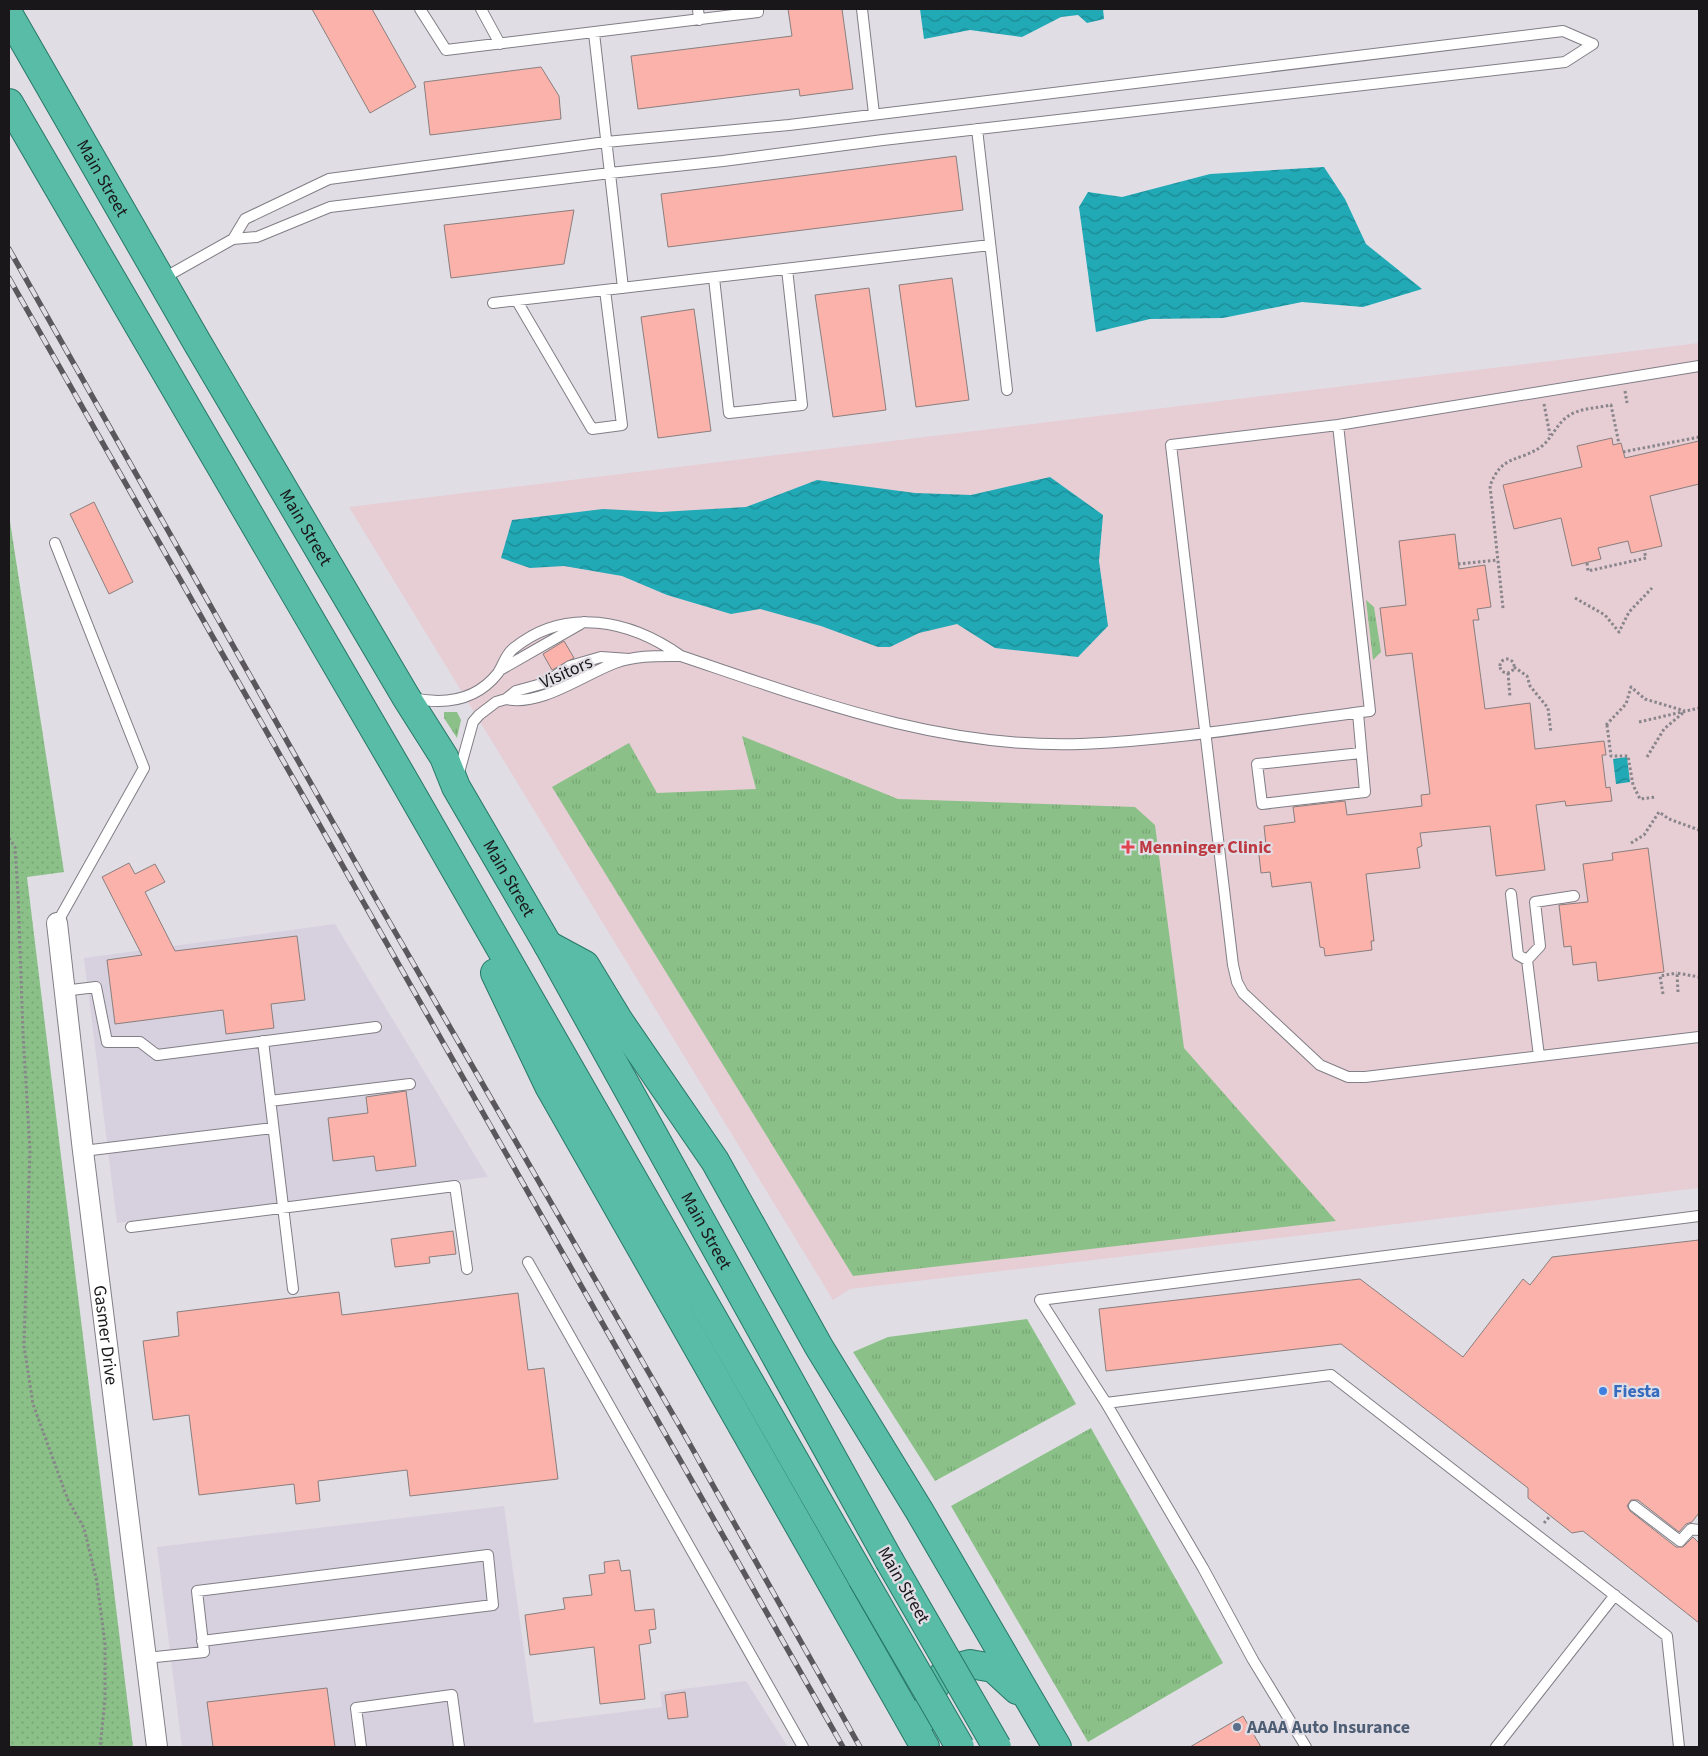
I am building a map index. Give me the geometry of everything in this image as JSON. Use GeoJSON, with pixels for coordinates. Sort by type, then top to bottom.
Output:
{"type":"FeatureCollection","features":[{"type":"Feature","properties":{"kind":"highway","name":"Main Street"},"geometry":{"type":"LineString","coordinates":[[9,15],[161,280],[406,697],[444,757],[456,787],[548,945],[889,1560],[997,1747]]}},
{"type":"Feature","properties":{"kind":"highway","name":"Main Street"},"geometry":{"type":"LineString","coordinates":[[9,103],[404,782],[960,1747]]}},
{"type":"Feature","properties":{"kind":"highway"},"geometry":{"type":"LineString","coordinates":[[404,782],[549,1086],[924,1747]]}},
{"type":"Feature","properties":{"kind":"highway"},"geometry":{"type":"LineString","coordinates":[[548,945],[585,965],[619,1021],[715,1162],[823,1354],[915,1504],[1057,1747]]}},
{"type":"Feature","properties":{"kind":"highway"},"geometry":{"type":"LineString","coordinates":[[933,1747],[924,1726],[932,1690],[947,1670],[970,1664],[994,1668],[1032,1704]]}},
{"type":"Feature","properties":{"kind":"street","name":"Gasmer Drive"},"geometry":{"type":"LineString","coordinates":[[57,922],[63,991],[158,1747]]}},
{"type":"Feature","properties":{"kind":"lane"},"geometry":{"type":"LineString","coordinates":[[420,9],[446,50],[699,20],[758,12],[758,9]]}},
{"type":"Feature","properties":{"kind":"lane"},"geometry":{"type":"LineString","coordinates":[[481,9],[500,44]]}},
{"type":"Feature","properties":{"kind":"lane"},"geometry":{"type":"LineString","coordinates":[[698,9],[699,20]]}},
{"type":"Feature","properties":{"kind":"lane"},"geometry":{"type":"LineString","coordinates":[[862,9],[874,114]]}},
{"type":"Feature","properties":{"kind":"lane"},"geometry":{"type":"LineString","coordinates":[[161,280],[233,239],[257,237],[330,208],[610,173],[1565,62],[1593,44],[1564,31],[789,125],[606,142],[330,178],[244,219],[233,239]]}},
{"type":"Feature","properties":{"kind":"lane"},"geometry":{"type":"LineString","coordinates":[[594,33],[623,288]]}},
{"type":"Feature","properties":{"kind":"lane"},"geometry":{"type":"LineString","coordinates":[[978,130],[1007,390]]}},
{"type":"Feature","properties":{"kind":"lane"},"geometry":{"type":"LineString","coordinates":[[493,303],[990,245]]}},
{"type":"Feature","properties":{"kind":"lane"},"geometry":{"type":"LineString","coordinates":[[714,278],[729,413],[802,405],[787,269]]}},
{"type":"Feature","properties":{"kind":"lane"},"geometry":{"type":"LineString","coordinates":[[517,301],[592,429],[622,425],[606,290]]}},
{"type":"Feature","properties":{"kind":"lane"},"geometry":{"type":"LineString","coordinates":[[1699,366],[1662,370],[1338,426],[1171,445],[1232,965],[1237,982],[1243,993],[1320,1064],[1348,1077],[1365,1077],[1699,1037]]}},
{"type":"Feature","properties":{"kind":"lane"},"geometry":{"type":"LineString","coordinates":[[406,697],[432,701],[453,701],[474,694],[487,686],[500,670],[503,661],[516,646],[552,627],[573,622],[585,622],[610,624],[667,646],[681,656],[840,710],[936,732],[1031,742],[1080,744],[1204,732],[1370,711],[1338,426]]}},
{"type":"Feature","properties":{"kind":"lane"},"geometry":{"type":"LineString","coordinates":[[54,542],[144,768],[57,922]]}},
{"type":"Feature","properties":{"kind":"lane"},"geometry":{"type":"LineString","coordinates":[[487,686],[501,701],[517,702],[545,695],[577,679],[629,659],[681,656]]}},
{"type":"Feature","properties":{"kind":"lane","name":"Visitors"},"geometry":{"type":"LineString","coordinates":[[456,787],[473,722],[479,714],[516,691],[545,683],[570,666],[601,657],[629,659]]}},
{"type":"Feature","properties":{"kind":"lane"},"geometry":{"type":"LineString","coordinates":[[1358,713],[1365,792],[1262,804],[1257,764],[1361,753]]}},
{"type":"Feature","properties":{"kind":"lane"},"geometry":{"type":"LineString","coordinates":[[1511,894],[1518,955],[1527,960]]}},
{"type":"Feature","properties":{"kind":"lane"},"geometry":{"type":"LineString","coordinates":[[1527,960],[1540,946],[1535,902],[1574,896]]}},
{"type":"Feature","properties":{"kind":"lane"},"geometry":{"type":"LineString","coordinates":[[1527,960],[1539,1056]]}},
{"type":"Feature","properties":{"kind":"lane"},"geometry":{"type":"LineString","coordinates":[[63,991],[96,987],[107,1042],[140,1042],[157,1055],[376,1027]]}},
{"type":"Feature","properties":{"kind":"lane"},"geometry":{"type":"LineString","coordinates":[[263,1041],[293,1289]]}},
{"type":"Feature","properties":{"kind":"lane"},"geometry":{"type":"LineString","coordinates":[[270,1101],[410,1084]]}},
{"type":"Feature","properties":{"kind":"lane"},"geometry":{"type":"LineString","coordinates":[[83,1151],[273,1128]]}},
{"type":"Feature","properties":{"kind":"lane"},"geometry":{"type":"LineString","coordinates":[[130,1227],[455,1186],[467,1270]]}},
{"type":"Feature","properties":{"kind":"lane"},"geometry":{"type":"LineString","coordinates":[[1306,1747],[1253,1660],[1203,1568],[1106,1403],[1040,1300],[1699,1216]]}},
{"type":"Feature","properties":{"kind":"lane"},"geometry":{"type":"LineString","coordinates":[[528,1262],[803,1747]]}},
{"type":"Feature","properties":{"kind":"lane"},"geometry":{"type":"LineString","coordinates":[[1106,1403],[1331,1375],[1667,1636],[1679,1747]]}},
{"type":"Feature","properties":{"kind":"lane"},"geometry":{"type":"LineString","coordinates":[[1634,1506],[1680,1541],[1692,1529],[1699,1530]]}},
{"type":"Feature","properties":{"kind":"lane"},"geometry":{"type":"LineString","coordinates":[[146,1658],[204,1652],[202,1641],[197,1591],[488,1555],[493,1605],[202,1641]]}},
{"type":"Feature","properties":{"kind":"lane"},"geometry":{"type":"LineString","coordinates":[[1496,1747],[1614,1595]]}},
{"type":"Feature","properties":{"kind":"lane"},"geometry":{"type":"LineString","coordinates":[[361,1747],[356,1708],[452,1696],[459,1747]]}},
{"type":"Feature","properties":{"kind":"path"},"geometry":{"type":"LineString","coordinates":[[1624,385],[1627,403]]}},
{"type":"Feature","properties":{"kind":"path"},"geometry":{"type":"LineString","coordinates":[[1543,399],[1551,436]]}},
{"type":"Feature","properties":{"kind":"path"},"geometry":{"type":"LineString","coordinates":[[1503,608],[1490,486],[1494,475],[1503,465],[1514,458],[1531,453],[1544,445],[1568,416],[1583,410],[1611,405],[1619,444]]}},
{"type":"Feature","properties":{"kind":"path"},"geometry":{"type":"LineString","coordinates":[[1623,452],[1699,438]]}},
{"type":"Feature","properties":{"kind":"path"},"geometry":{"type":"LineString","coordinates":[[1587,563],[1588,571],[1629,562],[1646,558],[1644,550]]}},
{"type":"Feature","properties":{"kind":"path"},"geometry":{"type":"LineString","coordinates":[[1458,564],[1498,560]]}},
{"type":"Feature","properties":{"kind":"path"},"geometry":{"type":"LineString","coordinates":[[1575,598],[1605,615],[1619,632],[1629,612],[1652,588]]}},
{"type":"Feature","properties":{"kind":"path"},"geometry":{"type":"LineString","coordinates":[[1508,673],[1501,670],[1501,662],[1509,659],[1514,667],[1521,669],[1527,676],[1530,686],[1548,708],[1551,733]]}},
{"type":"Feature","properties":{"kind":"path"},"geometry":{"type":"LineString","coordinates":[[1510,697],[1508,673],[1514,667]]}},
{"type":"Feature","properties":{"kind":"path"},"geometry":{"type":"LineString","coordinates":[[1656,797],[1640,799],[1632,785],[1628,756],[1611,756],[1606,726],[1626,704],[1631,687],[1645,699],[1684,711]]}},
{"type":"Feature","properties":{"kind":"path"},"geometry":{"type":"LineString","coordinates":[[1639,722],[1699,708]]}},
{"type":"Feature","properties":{"kind":"path"},"geometry":{"type":"LineString","coordinates":[[1647,757],[1664,729],[1684,711]]}},
{"type":"Feature","properties":{"kind":"path"},"geometry":{"type":"LineString","coordinates":[[1631,843],[1644,835],[1659,812],[1669,819],[1699,830]]}},
{"type":"Feature","properties":{"kind":"path"},"geometry":{"type":"LineString","coordinates":[[9,838],[15,847],[22,1034],[30,1150],[24,1346],[33,1404],[68,1500],[84,1528],[96,1582],[105,1644],[105,1700],[100,1747]]}},
{"type":"Feature","properties":{"kind":"path"},"geometry":{"type":"LineString","coordinates":[[1677,973],[1678,992]]}},
{"type":"Feature","properties":{"kind":"path"},"geometry":{"type":"LineString","coordinates":[[1663,994],[1660,976],[1677,973],[1699,976]]}},
{"type":"Feature","properties":{"kind":"shaded area","name":"Menninger Clinic"},"geometry":{"type":"Polygon","coordinates":[[[1699,343],[1699,1188],[850,1289],[833,1300],[349,507],[1699,343]]]}},
{"type":"Feature","properties":{"kind":"shaded area"},"geometry":{"type":"Polygon","coordinates":[[[335,924],[488,1177],[117,1223],[84,958],[335,924]]]}},
{"type":"Feature","properties":{"kind":"shaded area"},"geometry":{"type":"Polygon","coordinates":[[[504,1506],[534,1723],[662,1707],[660,1692],[746,1681],[788,1747],[182,1747],[157,1547],[504,1506]]]}},
{"type":"Feature","properties":{"kind":"green space"},"geometry":{"type":"Polygon","coordinates":[[[9,515],[64,872],[27,877],[133,1747],[9,1747],[9,515]]]}},
{"type":"Feature","properties":{"kind":"green space"},"geometry":{"type":"Polygon","coordinates":[[[1366,600],[1374,607],[1381,652],[1373,660],[1366,600]]]}},
{"type":"Feature","properties":{"kind":"green space"},"geometry":{"type":"Polygon","coordinates":[[[444,712],[457,712],[461,720],[457,738],[444,718],[444,712]]]}},
{"type":"Feature","properties":{"kind":"green space"},"geometry":{"type":"Polygon","coordinates":[[[742,736],[898,799],[1135,807],[1155,825],[1184,1048],[1336,1221],[853,1276],[552,787],[629,743],[657,793],[756,789],[742,736]]]}},
{"type":"Feature","properties":{"kind":"green space"},"geometry":{"type":"Polygon","coordinates":[[[1027,1319],[1076,1404],[935,1481],[853,1352],[888,1337],[1027,1319]]]}},
{"type":"Feature","properties":{"kind":"green space"},"geometry":{"type":"Polygon","coordinates":[[[1091,1428],[1223,1663],[1088,1742],[951,1506],[1091,1428]]]}},
{"type":"Feature","properties":{"kind":"water"},"geometry":{"type":"Polygon","coordinates":[[[920,9],[1103,9],[1104,19],[1087,23],[1078,15],[1061,17],[1022,37],[970,30],[924,39],[920,9]]]}},
{"type":"Feature","properties":{"kind":"water"},"geometry":{"type":"Polygon","coordinates":[[[1324,167],[1345,199],[1366,244],[1422,289],[1363,307],[1302,302],[1223,318],[1150,319],[1096,332],[1079,207],[1088,192],[1122,197],[1210,174],[1324,167]]]}},
{"type":"Feature","properties":{"kind":"water"},"geometry":{"type":"Polygon","coordinates":[[[1050,477],[1103,515],[1099,561],[1108,626],[1078,657],[995,648],[957,624],[919,633],[890,647],[878,647],[821,626],[760,609],[731,614],[667,595],[622,576],[564,566],[530,568],[501,558],[512,520],[603,509],[661,512],[746,507],[817,480],[915,493],[971,495],[1050,477]]]}},
{"type":"Feature","properties":{"kind":"water"},"geometry":{"type":"Polygon","coordinates":[[[1627,757],[1630,782],[1616,784],[1613,759],[1627,757]]]}},
{"type":"Feature","properties":{"kind":"building"},"geometry":{"type":"Polygon","coordinates":[[[312,9],[372,9],[416,87],[370,113],[312,9]]]}},
{"type":"Feature","properties":{"kind":"building"},"geometry":{"type":"Polygon","coordinates":[[[788,9],[842,9],[853,89],[800,96],[799,89],[638,109],[631,56],[792,36],[788,9]]]}},
{"type":"Feature","properties":{"kind":"building"},"geometry":{"type":"Polygon","coordinates":[[[541,67],[559,96],[561,119],[430,135],[424,82],[541,67]]]}},
{"type":"Feature","properties":{"kind":"building"},"geometry":{"type":"Polygon","coordinates":[[[956,156],[963,210],[668,247],[661,194],[956,156]]]}},
{"type":"Feature","properties":{"kind":"building"},"geometry":{"type":"Polygon","coordinates":[[[574,210],[564,264],[451,278],[444,225],[574,210]]]}},
{"type":"Feature","properties":{"kind":"building"},"geometry":{"type":"Polygon","coordinates":[[[952,278],[969,400],[916,407],[899,285],[952,278]]]}},
{"type":"Feature","properties":{"kind":"building"},"geometry":{"type":"Polygon","coordinates":[[[869,288],[886,410],[833,417],[815,295],[869,288]]]}},
{"type":"Feature","properties":{"kind":"building"},"geometry":{"type":"Polygon","coordinates":[[[694,309],[711,431],[658,438],[641,317],[694,309]]]}},
{"type":"Feature","properties":{"kind":"building"},"geometry":{"type":"Polygon","coordinates":[[[1612,438],[1613,445],[1621,443],[1625,458],[1699,441],[1699,484],[1650,496],[1662,546],[1631,553],[1628,541],[1598,548],[1601,559],[1572,566],[1561,518],[1514,529],[1503,485],[1582,467],[1577,446],[1612,438]]]}},
{"type":"Feature","properties":{"kind":"building"},"geometry":{"type":"Polygon","coordinates":[[[94,502],[133,582],[109,594],[70,514],[94,502]]]}},
{"type":"Feature","properties":{"kind":"building"},"geometry":{"type":"Polygon","coordinates":[[[1455,534],[1459,569],[1485,565],[1491,607],[1477,609],[1479,620],[1473,620],[1485,709],[1530,703],[1535,749],[1604,741],[1606,755],[1602,755],[1606,788],[1610,787],[1612,801],[1566,806],[1565,801],[1536,805],[1545,870],[1496,876],[1490,826],[1420,833],[1422,846],[1417,848],[1420,868],[1366,874],[1374,941],[1371,941],[1372,950],[1325,956],[1324,948],[1320,947],[1311,882],[1272,887],[1270,872],[1261,873],[1258,846],[1266,845],[1264,826],[1295,822],[1293,807],[1345,801],[1347,815],[1422,806],[1421,795],[1430,794],[1412,653],[1386,656],[1380,608],[1406,605],[1399,541],[1455,534]]]}},
{"type":"Feature","properties":{"kind":"building"},"geometry":{"type":"Polygon","coordinates":[[[564,641],[574,658],[552,670],[543,654],[564,641]]]}},
{"type":"Feature","properties":{"kind":"building"},"geometry":{"type":"Polygon","coordinates":[[[1648,848],[1664,972],[1598,981],[1596,962],[1573,965],[1571,946],[1564,947],[1559,905],[1588,902],[1583,864],[1613,860],[1612,853],[1648,848]]]}},
{"type":"Feature","properties":{"kind":"building"},"geometry":{"type":"Polygon","coordinates":[[[129,863],[135,874],[155,864],[165,882],[145,892],[175,951],[297,936],[305,1000],[271,1004],[274,1028],[226,1034],[223,1010],[115,1024],[107,960],[142,955],[102,877],[129,863]]]}},
{"type":"Feature","properties":{"kind":"building"},"geometry":{"type":"Polygon","coordinates":[[[406,1091],[416,1166],[376,1171],[374,1156],[333,1161],[328,1118],[368,1113],[366,1097],[406,1091]]]}},
{"type":"Feature","properties":{"kind":"building"},"geometry":{"type":"Polygon","coordinates":[[[453,1231],[456,1254],[429,1257],[430,1263],[395,1267],[391,1239],[453,1231]]]}},
{"type":"Feature","properties":{"kind":"building"},"geometry":{"type":"Polygon","coordinates":[[[1699,1240],[1699,1513],[1692,1522],[1686,1524],[1679,1532],[1638,1500],[1631,1500],[1627,1506],[1630,1511],[1676,1547],[1683,1547],[1693,1537],[1699,1543],[1699,1623],[1583,1531],[1572,1533],[1528,1498],[1528,1488],[1341,1344],[1106,1371],[1099,1309],[1360,1279],[1463,1357],[1523,1279],[1530,1285],[1552,1257],[1699,1240]]]}},
{"type":"Feature","properties":{"kind":"building"},"geometry":{"type":"Polygon","coordinates":[[[339,1292],[342,1315],[518,1293],[528,1370],[544,1368],[558,1479],[410,1496],[407,1470],[318,1481],[320,1501],[296,1504],[294,1484],[199,1495],[189,1415],[153,1420],[143,1341],[179,1336],[177,1312],[339,1292]]]}},
{"type":"Feature","properties":{"kind":"building"},"geometry":{"type":"Polygon","coordinates":[[[619,1560],[621,1571],[630,1570],[635,1611],[654,1609],[656,1629],[649,1630],[651,1643],[639,1645],[645,1699],[600,1704],[594,1647],[530,1655],[525,1615],[565,1609],[563,1598],[592,1595],[589,1575],[605,1573],[604,1562],[619,1560]]]}},
{"type":"Feature","properties":{"kind":"building"},"geometry":{"type":"Polygon","coordinates":[[[327,1688],[335,1747],[213,1747],[207,1702],[327,1688]]]}},
{"type":"Feature","properties":{"kind":"building"},"geometry":{"type":"Polygon","coordinates":[[[685,1692],[688,1717],[668,1719],[665,1695],[685,1692]]]}},
{"type":"Feature","properties":{"kind":"building","name":"AAAA Auto Insurance"},"geometry":{"type":"Polygon","coordinates":[[[1243,1716],[1261,1747],[1190,1747],[1243,1716]]]}},
{"type":"Feature","properties":{"kind":"railway"},"geometry":{"type":"LineString","coordinates":[[9,249],[379,904],[683,1432],[860,1747]]}},
{"type":"Feature","properties":{"kind":"railway"},"geometry":{"type":"LineString","coordinates":[[9,278],[843,1747]]}},
{"type":"Feature","properties":{"kind":"place","name":"Menninger Clinic"},"geometry":{"type":"Point","coordinates":[1128,847]}},
{"type":"Feature","properties":{"kind":"place","name":"Fiesta"},"geometry":{"type":"Point","coordinates":[1603,1391]}},
{"type":"Feature","properties":{"kind":"place","name":"AAAA Auto Insurance"},"geometry":{"type":"Point","coordinates":[1237,1727]}}]}
